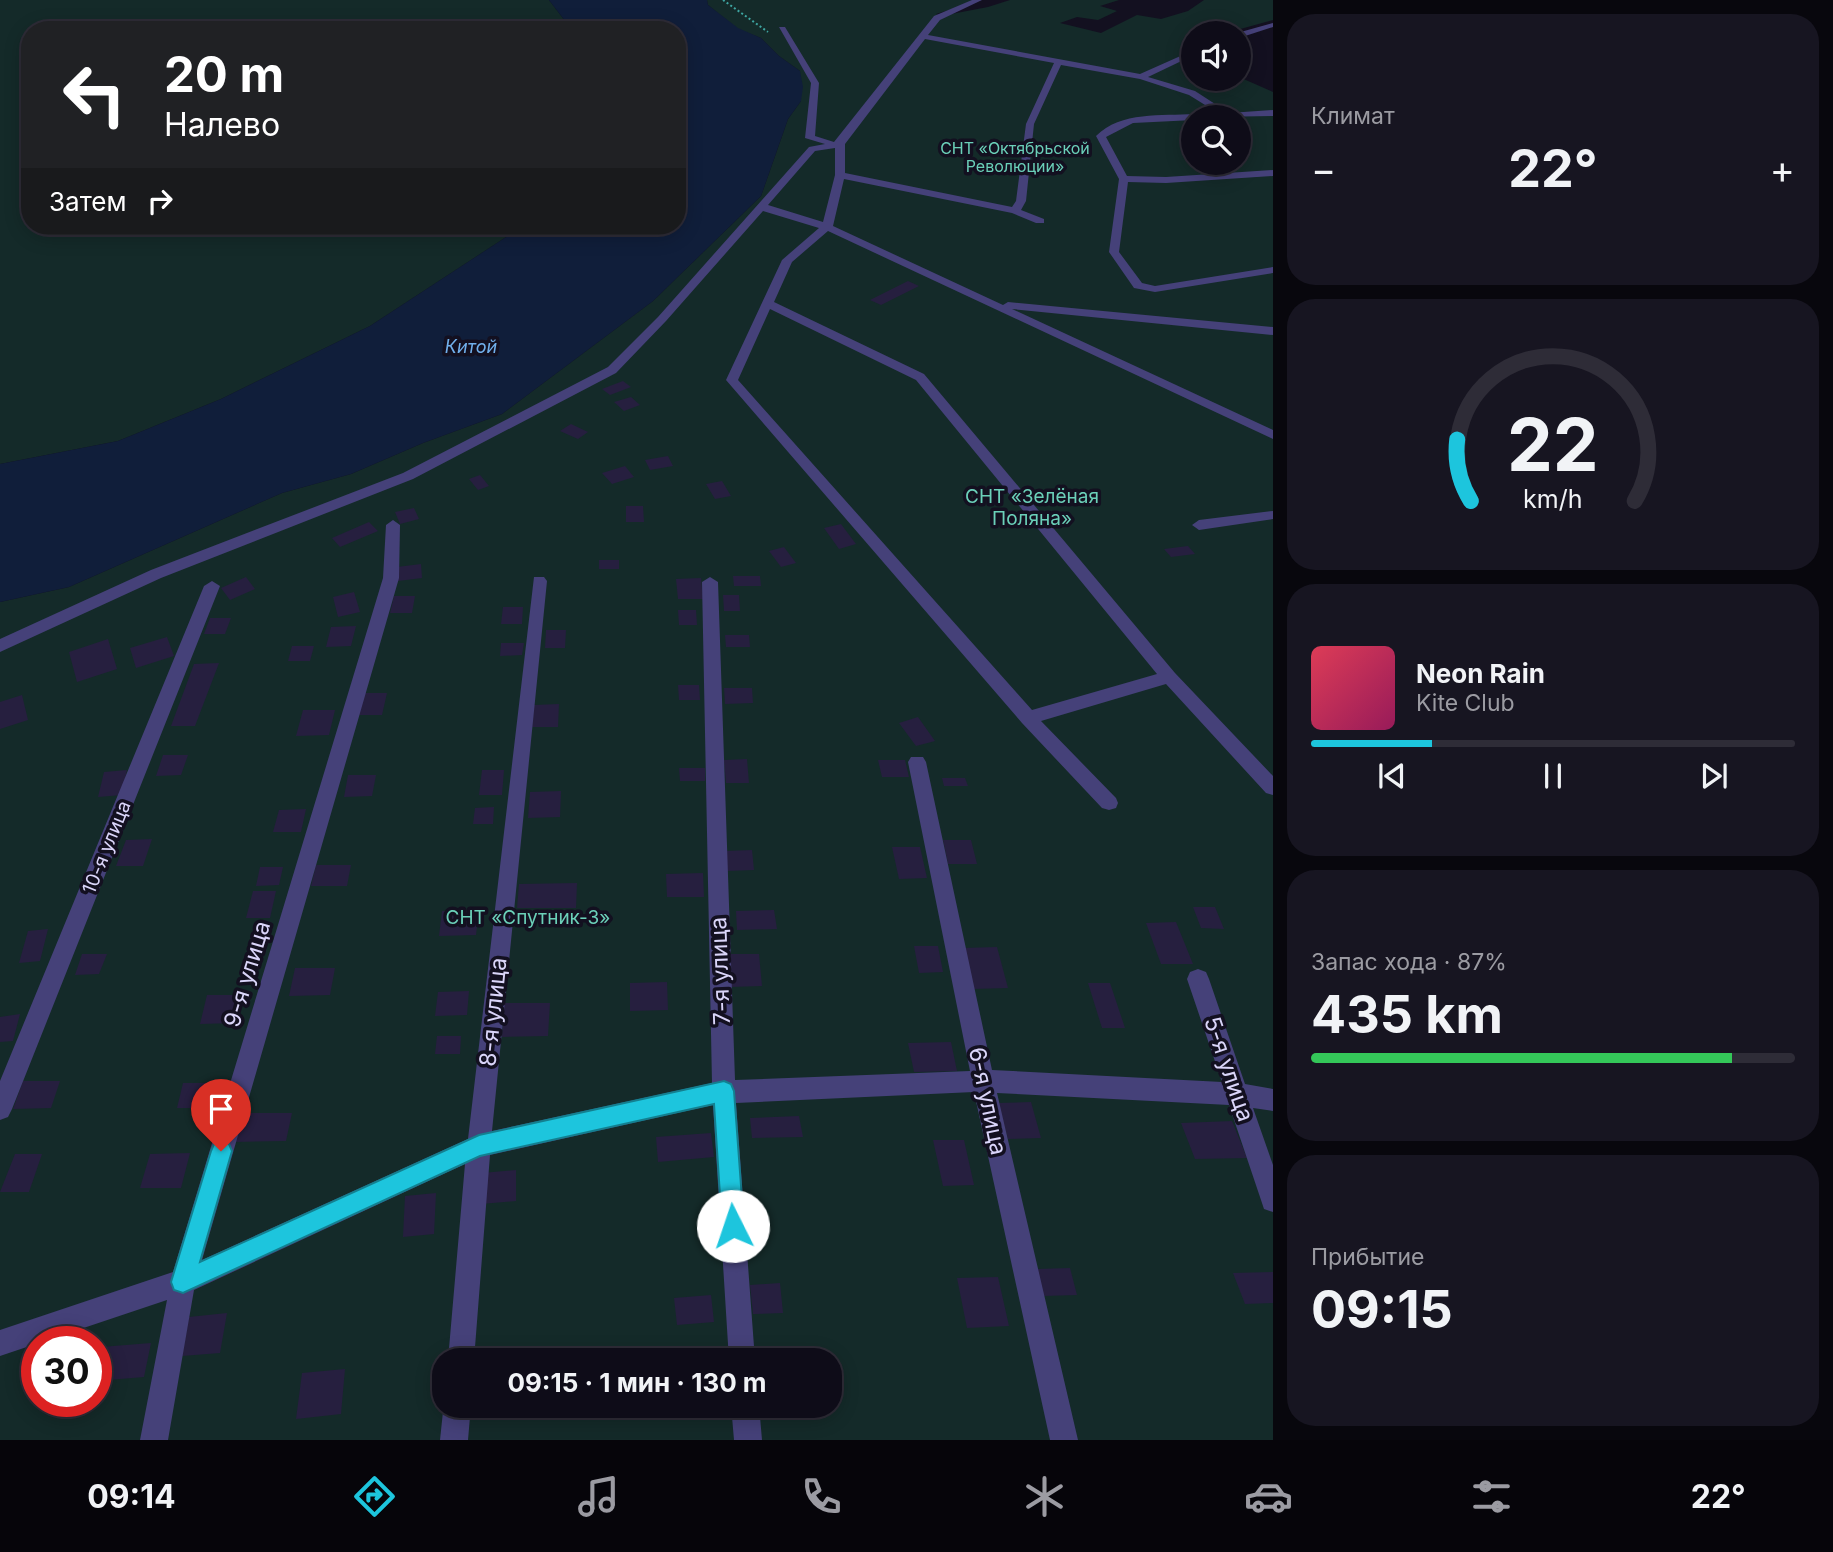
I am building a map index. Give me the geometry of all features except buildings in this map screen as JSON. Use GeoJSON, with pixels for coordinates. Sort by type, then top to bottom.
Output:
{"type":"FeatureCollection","features":[{"type":"Feature","properties":{"kind":"street"},"geometry":{"type":"LineString","coordinates":[[978,0],[937,18],[840,144],[840,176],[827,227],[787,260],[732,380],[1028,719],[1109,803]]}},
{"type":"Feature","properties":{"kind":"street"},"geometry":{"type":"LineString","coordinates":[[1251,31],[1273,25]]}},
{"type":"Feature","properties":{"kind":"street"},"geometry":{"type":"LineString","coordinates":[[782,29],[815,83],[810,138],[840,144]]}},
{"type":"Feature","properties":{"kind":"street"},"geometry":{"type":"LineString","coordinates":[[925,37],[1141,77],[1192,93],[1211,105]]}},
{"type":"Feature","properties":{"kind":"street"},"geometry":{"type":"LineString","coordinates":[[1141,77],[1181,58]]}},
{"type":"Feature","properties":{"kind":"street"},"geometry":{"type":"LineString","coordinates":[[1015,211],[1021,201],[1030,124],[1059,61]]}},
{"type":"Feature","properties":{"kind":"street"},"geometry":{"type":"LineString","coordinates":[[1251,114],[1273,113]]}},
{"type":"Feature","properties":{"kind":"street"},"geometry":{"type":"LineString","coordinates":[[1181,118],[1126,122],[1109,128],[1101,136],[1124,179],[1114,252],[1138,286],[1155,289],[1273,270]]}},
{"type":"Feature","properties":{"kind":"street"},"geometry":{"type":"LineString","coordinates":[[0,646],[156,574],[408,476],[612,370],[662,319],[812,149],[840,144]]}},
{"type":"Feature","properties":{"kind":"street"},"geometry":{"type":"LineString","coordinates":[[1124,179],[1166,180],[1273,173]]}},
{"type":"Feature","properties":{"kind":"street"},"geometry":{"type":"LineString","coordinates":[[840,176],[1015,211],[1040,221]]}},
{"type":"Feature","properties":{"kind":"street"},"geometry":{"type":"LineString","coordinates":[[762,206],[827,227],[995,303],[1273,435]]}},
{"type":"Feature","properties":{"kind":"street"},"geometry":{"type":"LineString","coordinates":[[995,303],[1273,331]]}},
{"type":"Feature","properties":{"kind":"street"},"geometry":{"type":"LineString","coordinates":[[769,304],[920,377],[1169,677],[1273,788]]}},
{"type":"Feature","properties":{"kind":"street"},"geometry":{"type":"LineString","coordinates":[[1199,524],[1273,515]]}},
{"type":"Feature","properties":{"kind":"street","name":"9-я улица"},"geometry":{"type":"LineString","coordinates":[[154,1440],[183,1282],[391,578],[393,525]]}},
{"type":"Feature","properties":{"kind":"street","name":"8-я улица"},"geometry":{"type":"LineString","coordinates":[[461,1348],[479,1146],[539,581]]}},
{"type":"Feature","properties":{"kind":"street","name":"7-я улица"},"geometry":{"type":"LineString","coordinates":[[710,582],[724,1091],[741,1348]]}},
{"type":"Feature","properties":{"kind":"street","name":"10-я улица"},"geometry":{"type":"LineString","coordinates":[[0,1109],[212,586]]}},
{"type":"Feature","properties":{"kind":"street"},"geometry":{"type":"LineString","coordinates":[[1028,719],[1169,677]]}},
{"type":"Feature","properties":{"kind":"street","name":"6-я улица"},"geometry":{"type":"LineString","coordinates":[[917,762],[983,1081],[1064,1440]]}},
{"type":"Feature","properties":{"kind":"street","name":"5-я улица"},"geometry":{"type":"LineString","coordinates":[[1198,979],[1273,1200]]}},
{"type":"Feature","properties":{"kind":"street"},"geometry":{"type":"LineString","coordinates":[[0,1343],[183,1282],[479,1146],[724,1091],[983,1081],[1239,1094],[1273,1100]]}},
{"type":"Feature","properties":{"kind":"street"},"geometry":{"type":"LineString","coordinates":[[454,1440],[456,1418]]}},
{"type":"Feature","properties":{"kind":"street"},"geometry":{"type":"LineString","coordinates":[[746,1418],[748,1440]]}},
{"type":"Feature","properties":{"kind":"path"},"geometry":{"type":"LineString","coordinates":[[723,0],[735,11],[769,32],[782,29]]}},
{"type":"Feature","properties":{"kind":"green space"},"geometry":{"type":"Polygon","coordinates":[[[0,0],[549,0],[565,21],[21,21],[21,235],[509,235],[370,326],[221,399],[118,441],[0,464],[0,0]]]}},
{"type":"Feature","properties":{"kind":"green space","name":"СНТ «Спутник-3»"},"geometry":{"type":"Polygon","coordinates":[[[707,0],[982,0],[936,14],[941,16],[1010,0],[1119,0],[1100,6],[1117,11],[1098,20],[1077,17],[1060,23],[1101,33],[1137,15],[1161,19],[1188,11],[1204,0],[1273,0],[1273,20],[1251,26],[1251,21],[1181,21],[1181,91],[1251,91],[1251,82],[1273,92],[1273,1440],[0,1440],[0,602],[69,587],[282,493],[351,474],[423,443],[502,414],[653,301],[761,196],[788,119],[801,101],[800,71],[779,56],[761,38],[738,29],[708,5],[707,0]]]}},
{"type":"Feature","properties":{"kind":"water","name":"Китой"},"geometry":{"type":"Polygon","coordinates":[[[549,0],[707,0],[708,5],[738,28],[761,38],[779,56],[800,71],[803,87],[801,101],[788,119],[761,196],[653,301],[502,414],[423,443],[351,474],[282,493],[69,587],[0,602],[0,464],[118,441],[221,399],[370,326],[509,235],[686,235],[686,21],[565,21],[549,0]]]}},
{"type":"Feature","properties":{"kind":"route"},"geometry":{"type":"LineString","coordinates":[[221,1151],[183,1282],[479,1146],[724,1091],[733,1226]]}},
{"type":"Feature","properties":{"kind":"park label","name":"СНТ «Октябрьской Революции»"},"geometry":{"type":"Point","coordinates":[1015,157]}},
{"type":"Feature","properties":{"kind":"park label","name":"СНТ «Зелёная Поляна»"},"geometry":{"type":"Point","coordinates":[1032,507]}}]}
